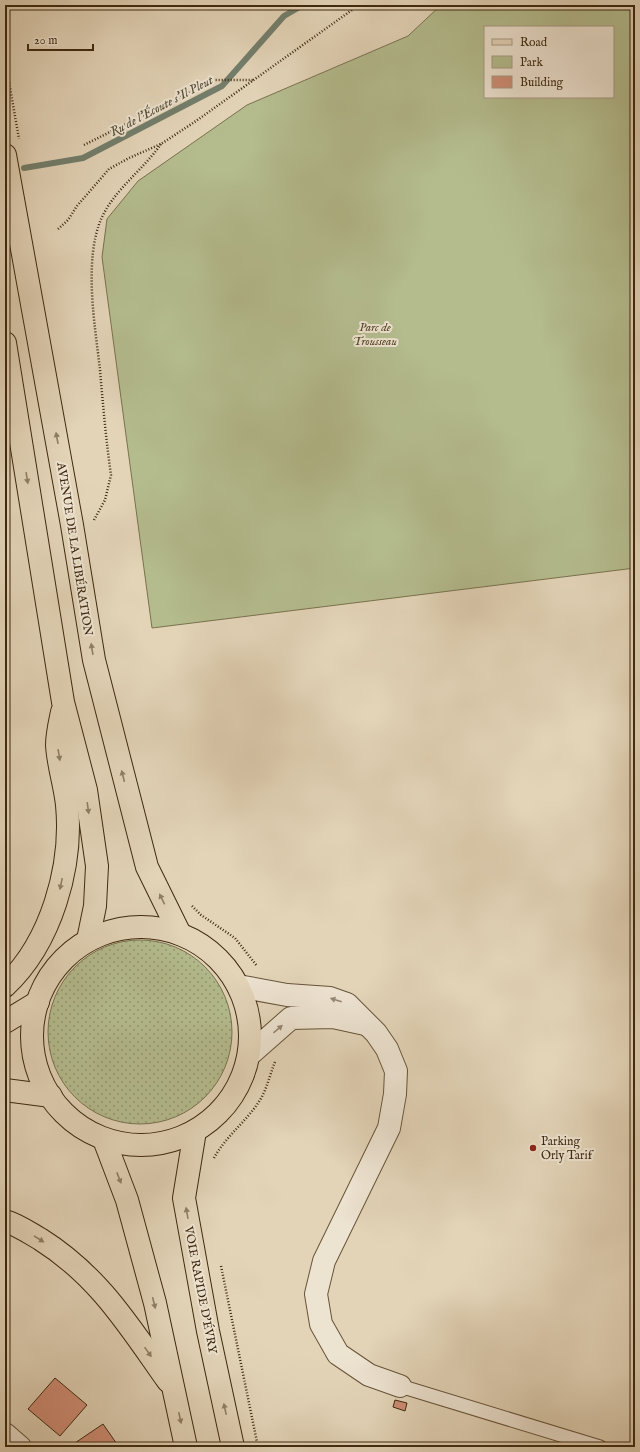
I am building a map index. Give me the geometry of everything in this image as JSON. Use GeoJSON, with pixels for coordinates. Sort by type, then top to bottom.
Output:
{"type":"FeatureCollection","features":[{"type":"Feature","properties":{"kind":"main road","name":"AVENUE DE LA LIBÉRATION"},"geometry":{"type":"LineString","coordinates":[[13,150],[94,660],[147,867],[180,934]]}},
{"type":"Feature","properties":{"kind":"main road"},"geometry":{"type":"LineString","coordinates":[[5,343],[63,702],[86,790],[97,866],[95,906],[88,940]]}},
{"type":"Feature","properties":{"kind":"main road"},"geometry":{"type":"LineString","coordinates":[[5,986],[38,944],[57,901],[66,856],[67,806],[57,744],[63,702]]}},
{"type":"Feature","properties":{"kind":"main road"},"geometry":{"type":"LineString","coordinates":[[149,927],[180,934],[203,946],[223,964],[238,986],[249,1020],[248,1055],[242,1078],[230,1099],[214,1117],[195,1131],[174,1141],[152,1145],[129,1145],[105,1142],[84,1130],[64,1115],[39,1074],[32,1050],[32,1026],[38,1002],[49,979],[66,958],[88,940],[118,929],[149,927]]}},
{"type":"Feature","properties":{"kind":"main road"},"geometry":{"type":"LineString","coordinates":[[5,1022],[38,1002]]}},
{"type":"Feature","properties":{"kind":"main road"},"geometry":{"type":"LineString","coordinates":[[5,1090],[52,1096]]}},
{"type":"Feature","properties":{"kind":"main road","name":"VOIE RAPIDE D'ÉVRY"},"geometry":{"type":"LineString","coordinates":[[195,1131],[184,1198],[208,1331],[233,1447]]}},
{"type":"Feature","properties":{"kind":"main road"},"geometry":{"type":"LineString","coordinates":[[105,1142],[127,1200],[155,1303],[186,1447]]}},
{"type":"Feature","properties":{"kind":"main road"},"geometry":{"type":"LineString","coordinates":[[5,1221],[16,1224],[54,1248],[85,1273],[115,1305],[174,1390]]}},
{"type":"Feature","properties":{"kind":"street"},"geometry":{"type":"LineString","coordinates":[[238,986],[286,995],[330,998],[347,1004],[365,1024],[376,1033],[387,1049],[396,1071],[395,1094],[390,1128],[324,1261],[316,1294],[321,1324],[338,1354],[369,1375],[400,1386]]}},
{"type":"Feature","properties":{"kind":"street"},"geometry":{"type":"LineString","coordinates":[[248,1055],[291,1018],[333,1018],[365,1024]]}},
{"type":"Feature","properties":{"kind":"street"},"geometry":{"type":"LineString","coordinates":[[5,1434],[20,1447]]}},
{"type":"Feature","properties":{"kind":"lane"},"geometry":{"type":"LineString","coordinates":[[400,1386],[600,1447]]}},
{"type":"Feature","properties":{"kind":"path"},"geometry":{"type":"LineString","coordinates":[[58,229],[68,220],[77,206],[109,169],[129,158],[161,144],[255,80],[359,5]]}},
{"type":"Feature","properties":{"kind":"path"},"geometry":{"type":"LineString","coordinates":[[5,59],[13,150]]}},
{"type":"Feature","properties":{"kind":"path"},"geometry":{"type":"LineString","coordinates":[[84,145],[214,80],[255,80]]}},
{"type":"Feature","properties":{"kind":"path"},"geometry":{"type":"LineString","coordinates":[[74,536],[90,525],[100,510],[105,500],[111,475],[94,312],[92,254],[94,238],[102,217],[114,197],[150,161],[161,144]]}},
{"type":"Feature","properties":{"kind":"path"},"geometry":{"type":"LineString","coordinates":[[190,905],[201,915],[235,938],[262,970]]}},
{"type":"Feature","properties":{"kind":"path"},"geometry":{"type":"LineString","coordinates":[[212,1162],[222,1143],[237,1129],[261,1099],[277,1059]]}},
{"type":"Feature","properties":{"kind":"path"},"geometry":{"type":"LineString","coordinates":[[219,1259],[258,1447]]}},
{"type":"Feature","properties":{"kind":"green space","name":"Parc de Trousseau"},"geometry":{"type":"Polygon","coordinates":[[[441,5],[635,5],[635,568],[152,628],[102,257],[107,219],[138,181],[247,105],[408,36],[441,5]]]}},
{"type":"Feature","properties":{"kind":"green space"},"geometry":{"type":"Polygon","coordinates":[[[131,940],[149,940],[167,944],[191,955],[211,973],[217,981],[228,1005],[232,1023],[232,1041],[225,1067],[217,1083],[199,1103],[191,1109],[167,1120],[149,1124],[131,1124],[113,1120],[89,1109],[69,1091],[63,1083],[52,1059],[48,1041],[48,1023],[52,1005],[63,981],[81,961],[89,955],[113,944],[131,940]]]}},
{"type":"Feature","properties":{"kind":"building"},"geometry":{"type":"Polygon","coordinates":[[[55,1378],[87,1405],[60,1436],[28,1409],[55,1378]]]}},
{"type":"Feature","properties":{"kind":"building"},"geometry":{"type":"Polygon","coordinates":[[[395,1400],[407,1403],[405,1411],[393,1407],[395,1400]]]}},
{"type":"Feature","properties":{"kind":"building"},"geometry":{"type":"Polygon","coordinates":[[[103,1424],[119,1447],[69,1447],[103,1424]]]}},
{"type":"Feature","properties":{"kind":"waterway","name":"Ru de l'Écoute s'Il Pleut"},"geometry":{"type":"LineString","coordinates":[[24,168],[83,158],[222,86],[284,16],[303,5]]}},
{"type":"Feature","properties":{"kind":"place","name":"Parking Orly Tarif"},"geometry":{"type":"Point","coordinates":[533,1148]}}]}
